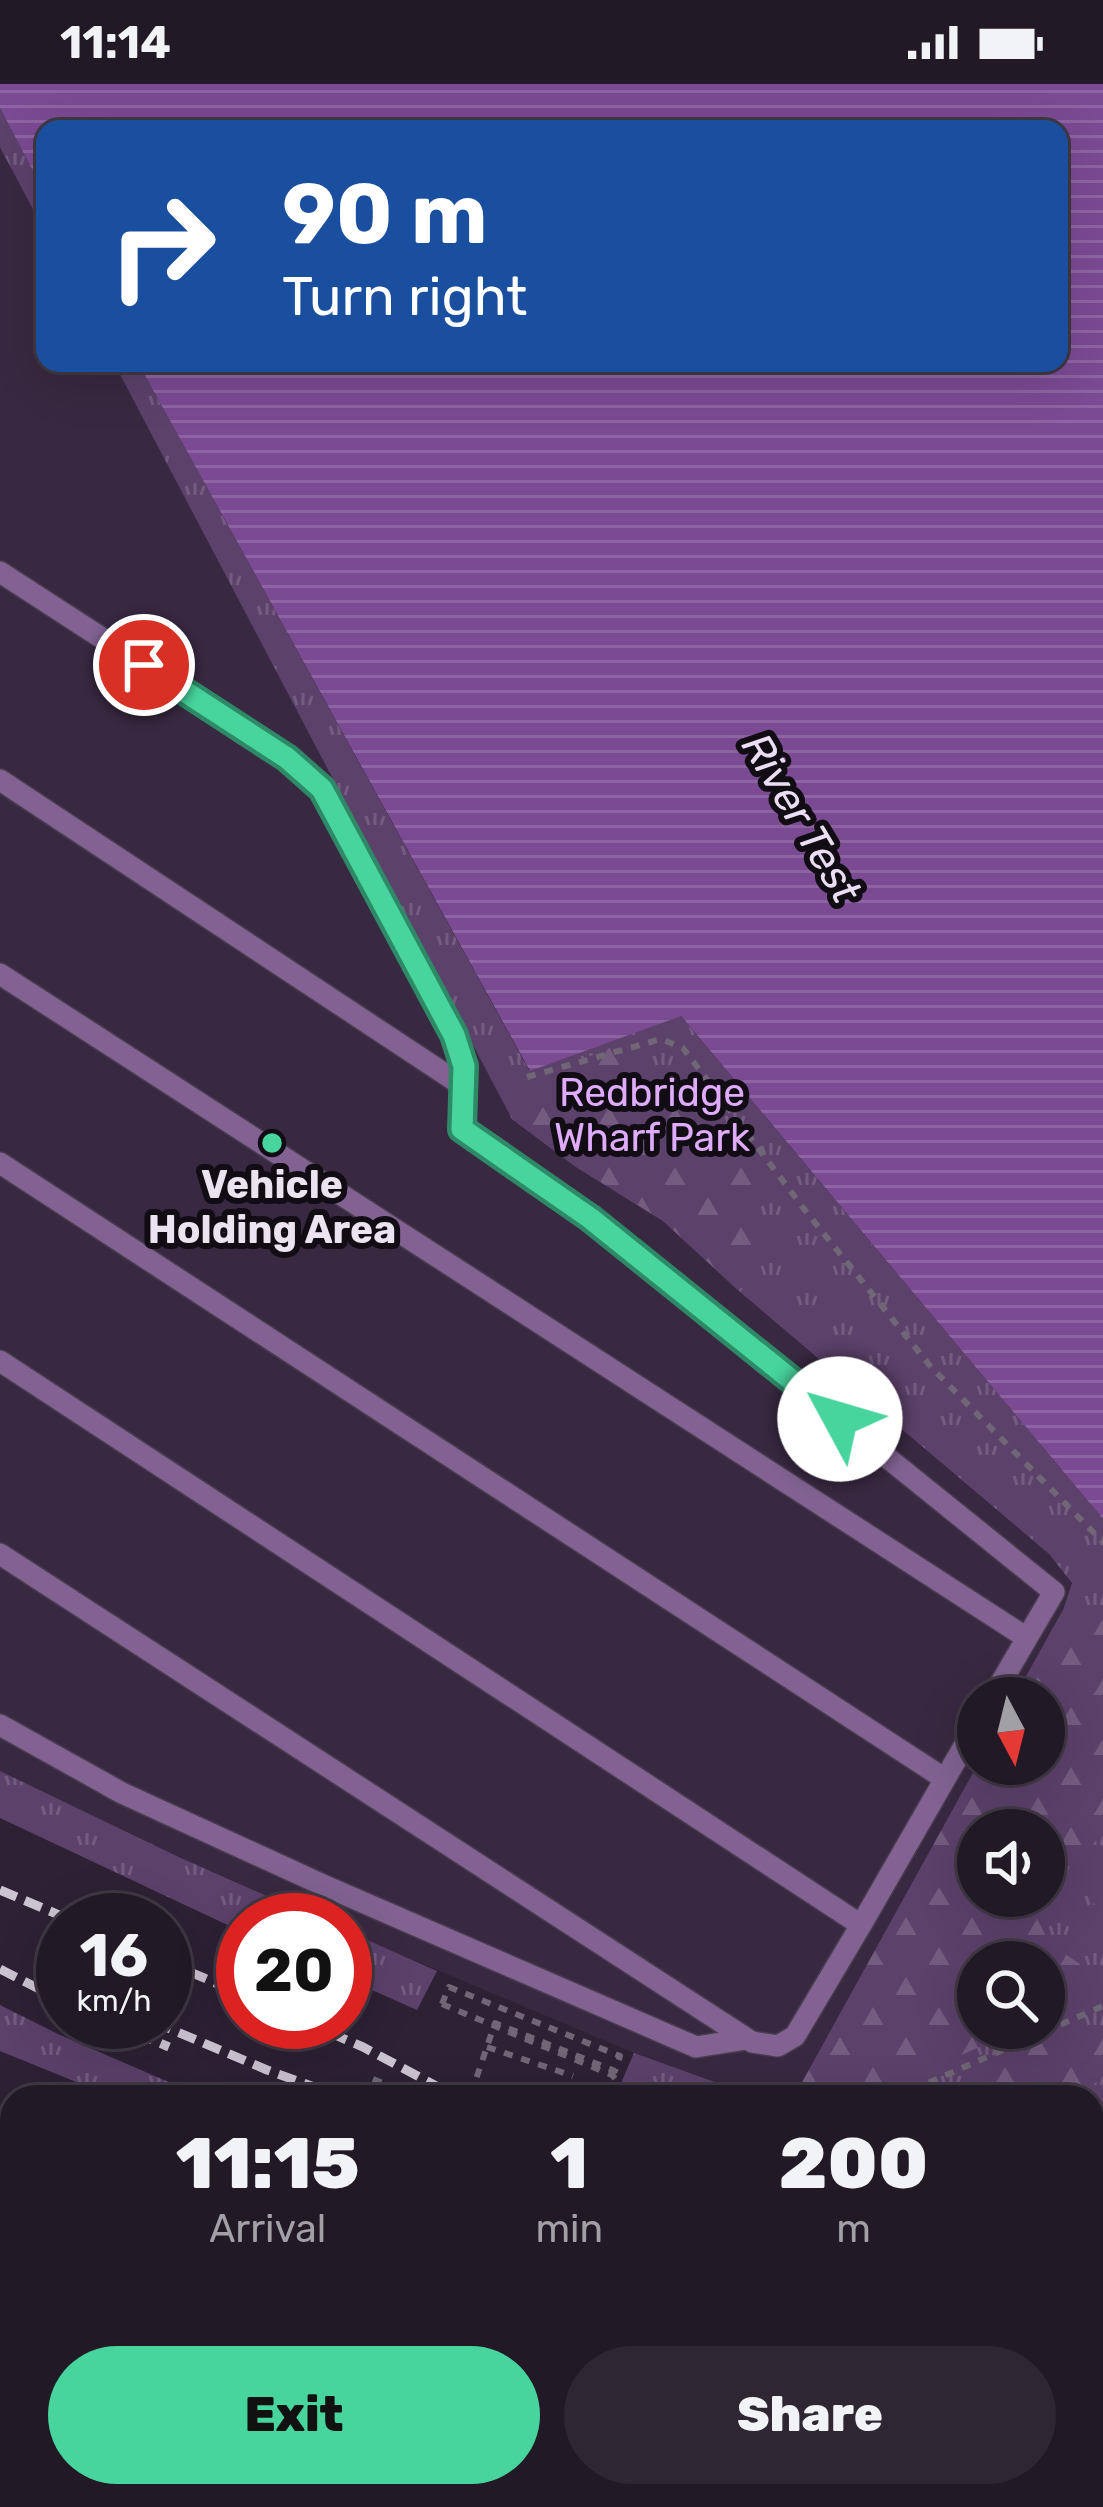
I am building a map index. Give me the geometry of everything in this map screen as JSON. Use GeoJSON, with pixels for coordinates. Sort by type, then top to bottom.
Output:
{"type":"FeatureCollection","features":[{"type":"Feature","properties":{"kind":"lane"},"geometry":{"type":"LineString","coordinates":[[0,572],[287,758],[322,789],[454,1035],[464,1066],[462,1129],[590,1218],[1054,1592],[1005,1677]]}},
{"type":"Feature","properties":{"kind":"lane"},"geometry":{"type":"LineString","coordinates":[[0,780],[464,1086]]}},
{"type":"Feature","properties":{"kind":"lane"},"geometry":{"type":"LineString","coordinates":[[0,974],[1028,1638]]}},
{"type":"Feature","properties":{"kind":"lane"},"geometry":{"type":"LineString","coordinates":[[0,1163],[945,1779]]}},
{"type":"Feature","properties":{"kind":"lane"},"geometry":{"type":"LineString","coordinates":[[0,1361],[861,1925]]}},
{"type":"Feature","properties":{"kind":"lane"},"geometry":{"type":"LineString","coordinates":[[0,1554],[747,2039],[778,2046],[795,2036],[957,1758]]}},
{"type":"Feature","properties":{"kind":"lane"},"geometry":{"type":"LineString","coordinates":[[0,1725],[122,1793],[323,1886],[696,2047],[747,2039]]}},
{"type":"Feature","properties":{"kind":"path"},"geometry":{"type":"LineString","coordinates":[[527,1077],[661,1039],[683,1048],[804,1209],[932,1367],[1103,1542]]}},
{"type":"Feature","properties":{"kind":"path"},"geometry":{"type":"LineString","coordinates":[[474,2085],[487,2048],[491,2036],[494,2026],[495,2023],[615,2071],[620,2056],[449,1987],[442,2004],[484,2022],[494,2026],[506,2031],[612,2075],[621,2085]]}},
{"type":"Feature","properties":{"kind":"path"},"geometry":{"type":"LineString","coordinates":[[923,2085],[1103,2006]]}},
{"type":"Feature","properties":{"kind":"path"},"geometry":{"type":"LineString","coordinates":[[487,2048],[573,2077]]}},
{"type":"Feature","properties":{"kind":"path"},"geometry":{"type":"LineString","coordinates":[[373,2078],[389,2085]]}},
{"type":"Feature","properties":{"kind":"shaded area","name":"Vehicle Holding Area"},"geometry":{"type":"Polygon","coordinates":[[[0,108],[36,177],[36,372],[143,372],[576,1167],[663,1221],[1049,1554],[1072,1583],[1063,1610],[1026,1677],[957,1677],[957,1785],[966,1785],[801,2085],[723,2085],[634,2053],[372,1942],[372,1893],[260,1893],[0,1771],[0,108]]]}},
{"type":"Feature","properties":{"kind":"green space"},"geometry":{"type":"Polygon","coordinates":[[[0,108],[36,177],[36,215],[0,147],[0,108]]]}},
{"type":"Feature","properties":{"kind":"green space","name":"Redbridge Wharf Park"},"geometry":{"type":"Polygon","coordinates":[[[119,372],[143,372],[529,1070],[680,1015],[1103,1519],[1103,2085],[801,2085],[966,1785],[1065,1785],[1065,1677],[1026,1677],[1063,1610],[1072,1583],[1049,1554],[663,1221],[576,1167],[512,1119],[119,372]]]}},
{"type":"Feature","properties":{"kind":"green space"},"geometry":{"type":"Polygon","coordinates":[[[626,1041],[643,1087],[677,1107],[713,1118],[750,1168],[756,1202],[778,1244],[740,1292],[663,1221],[576,1167],[512,1119],[524,1084],[626,1041]]]}},
{"type":"Feature","properties":{"kind":"green space"},"geometry":{"type":"Polygon","coordinates":[[[1103,1605],[1103,1835],[1065,1867],[1065,1809],[957,1809],[957,1917],[1036,1917],[1048,1941],[957,1941],[957,2049],[975,2049],[891,2085],[801,2085],[966,1785],[1065,1785],[1065,1677],[1026,1677],[1063,1610],[1103,1605]]]}},
{"type":"Feature","properties":{"kind":"green space"},"geometry":{"type":"Polygon","coordinates":[[[0,1771],[260,1893],[216,1893],[216,1920],[192,1908],[192,1893],[159,1893],[0,1818],[0,1771]]]}},
{"type":"Feature","properties":{"kind":"green space"},"geometry":{"type":"Polygon","coordinates":[[[1103,1846],[1103,1915],[1070,1871],[1103,1846]]]}},
{"type":"Feature","properties":{"kind":"green space"},"geometry":{"type":"Polygon","coordinates":[[[372,1942],[437,1971],[417,2010],[372,1990],[372,1942]]]}},
{"type":"Feature","properties":{"kind":"green space"},"geometry":{"type":"Polygon","coordinates":[[[1065,1954],[1080,1964],[1088,1997],[1065,2008],[1065,1954]]]}},
{"type":"Feature","properties":{"kind":"green space"},"geometry":{"type":"Polygon","coordinates":[[[0,2005],[36,2023],[36,2049],[93,2049],[175,2085],[84,2085],[0,2051],[0,2005]]]}},
{"type":"Feature","properties":{"kind":"green space"},"geometry":{"type":"Polygon","coordinates":[[[1103,2027],[1103,2076],[1093,2085],[967,2085],[1028,2049],[1065,2049],[1065,2034],[1103,2027]]]}},
{"type":"Feature","properties":{"kind":"green space"},"geometry":{"type":"Polygon","coordinates":[[[634,2053],[723,2085],[620,2085],[634,2053]]]}},
{"type":"Feature","properties":{"kind":"water","name":"River Test"},"geometry":{"type":"Polygon","coordinates":[[[0,84],[1103,84],[1103,1519],[681,1016],[530,1071],[143,372],[1068,372],[1068,120],[36,120],[36,177],[0,108],[0,84]]]}},
{"type":"Feature","properties":{"kind":"railway"},"geometry":{"type":"LineString","coordinates":[[0,1890],[36,1905]]}},
{"type":"Feature","properties":{"kind":"railway"},"geometry":{"type":"LineString","coordinates":[[0,1969],[36,1987]]}},
{"type":"Feature","properties":{"kind":"railway"},"geometry":{"type":"LineString","coordinates":[[192,1973],[216,1983]]}},
{"type":"Feature","properties":{"kind":"railway"},"geometry":{"type":"LineString","coordinates":[[192,2038],[309,2085]]}},
{"type":"Feature","properties":{"kind":"railway"},"geometry":{"type":"LineString","coordinates":[[367,2049],[434,2085]]}},
{"type":"Feature","properties":{"kind":"place","name":"Vehicle Holding Area"},"geometry":{"type":"Point","coordinates":[272,1143]}},
{"type":"Feature","properties":{"kind":"route"},"geometry":{"type":"LineString","coordinates":[[144,665],[287,758],[322,789],[454,1035],[464,1066],[462,1129],[590,1218],[840,1419]]}}]}
